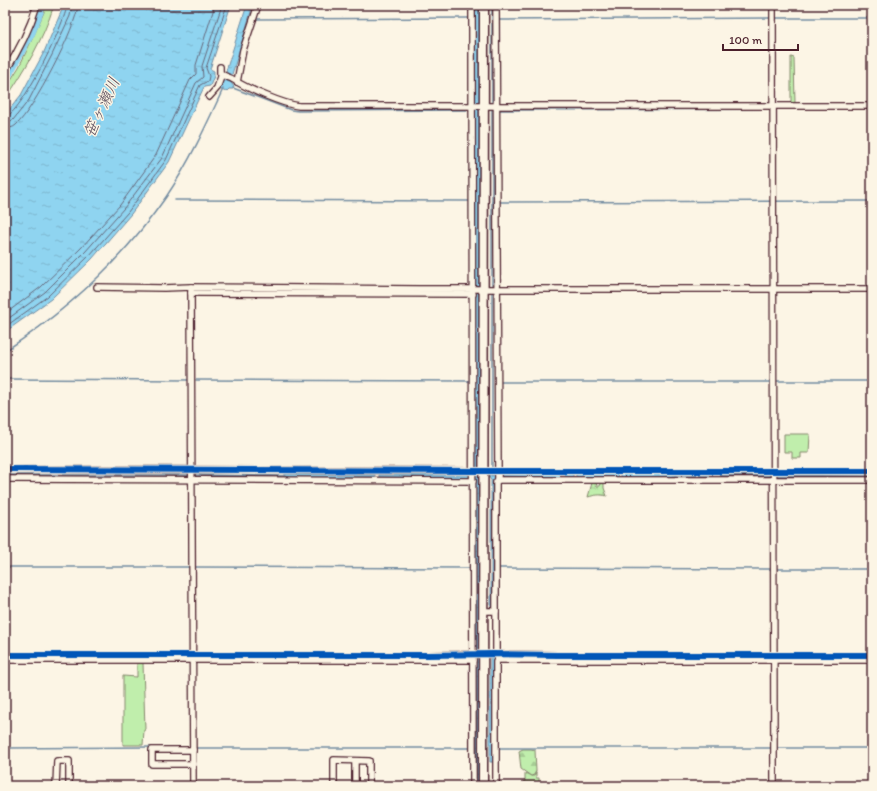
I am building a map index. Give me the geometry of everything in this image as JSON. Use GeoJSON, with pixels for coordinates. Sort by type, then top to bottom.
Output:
{"type":"FeatureCollection","features":[{"type":"Feature","properties":{"kind":"street"},"geometry":{"type":"LineString","coordinates":[[5,72],[26,33],[37,5]]}},
{"type":"Feature","properties":{"kind":"street"},"geometry":{"type":"LineString","coordinates":[[209,97],[217,88],[230,78],[243,50],[258,5]]}},
{"type":"Feature","properties":{"kind":"street"},"geometry":{"type":"LineString","coordinates":[[472,5],[487,107],[496,202],[486,290],[485,474],[491,611],[488,656],[472,786]]}},
{"type":"Feature","properties":{"kind":"street"},"geometry":{"type":"LineString","coordinates":[[484,5],[487,107],[485,474],[488,656]]}},
{"type":"Feature","properties":{"kind":"street"},"geometry":{"type":"LineString","coordinates":[[487,107],[496,5]]}},
{"type":"Feature","properties":{"kind":"street"},"geometry":{"type":"LineString","coordinates":[[773,5],[774,786]]}},
{"type":"Feature","properties":{"kind":"street"},"geometry":{"type":"LineString","coordinates":[[220,67],[220,73],[242,85],[289,104],[299,106],[773,108],[872,106]]}},
{"type":"Feature","properties":{"kind":"street"},"geometry":{"type":"LineString","coordinates":[[97,287],[250,291],[872,289]]}},
{"type":"Feature","properties":{"kind":"street"},"geometry":{"type":"LineString","coordinates":[[191,290],[193,786]]}},
{"type":"Feature","properties":{"kind":"street"},"geometry":{"type":"LineString","coordinates":[[485,474],[497,382],[486,290]]}},
{"type":"Feature","properties":{"kind":"street"},"geometry":{"type":"LineString","coordinates":[[5,470],[282,476],[485,474],[774,475],[872,471]]}},
{"type":"Feature","properties":{"kind":"street"},"geometry":{"type":"LineString","coordinates":[[483,786],[496,482],[485,474]]}},
{"type":"Feature","properties":{"kind":"street"},"geometry":{"type":"LineString","coordinates":[[5,479],[192,475],[377,476],[485,474],[774,475],[872,480]]}},
{"type":"Feature","properties":{"kind":"street"},"geometry":{"type":"LineString","coordinates":[[5,655],[192,658]]}},
{"type":"Feature","properties":{"kind":"street"},"geometry":{"type":"LineString","coordinates":[[774,658],[872,655]]}},
{"type":"Feature","properties":{"kind":"street"},"geometry":{"type":"LineString","coordinates":[[488,656],[496,662],[496,786]]}},
{"type":"Feature","properties":{"kind":"street"},"geometry":{"type":"LineString","coordinates":[[5,660],[427,658],[488,656],[872,660]]}},
{"type":"Feature","properties":{"kind":"street"},"geometry":{"type":"LineString","coordinates":[[193,750],[152,750],[152,764],[193,764]]}},
{"type":"Feature","properties":{"kind":"street"},"geometry":{"type":"LineString","coordinates":[[334,786],[334,760],[369,761],[369,786]]}},
{"type":"Feature","properties":{"kind":"street"},"geometry":{"type":"LineString","coordinates":[[56,786],[57,761],[69,761],[69,786]]}},
{"type":"Feature","properties":{"kind":"street"},"geometry":{"type":"LineString","coordinates":[[354,786],[355,761]]}},
{"type":"Feature","properties":{"kind":"green space"},"geometry":{"type":"Polygon","coordinates":[[[47,5],[54,5],[45,30],[26,66],[5,100],[5,89],[19,67],[47,5]]]}},
{"type":"Feature","properties":{"kind":"green space"},"geometry":{"type":"Polygon","coordinates":[[[791,57],[794,58],[795,103],[791,103],[791,57]]]}},
{"type":"Feature","properties":{"kind":"green space"},"geometry":{"type":"Polygon","coordinates":[[[784,434],[810,434],[809,453],[801,453],[801,458],[792,458],[792,452],[784,452],[784,434]]]}},
{"type":"Feature","properties":{"kind":"green space"},"geometry":{"type":"Polygon","coordinates":[[[602,482],[604,482],[604,488],[607,496],[598,495],[588,497],[592,483],[596,483],[597,486],[600,486],[602,482]]]}},
{"type":"Feature","properties":{"kind":"green space"},"geometry":{"type":"Polygon","coordinates":[[[137,662],[143,663],[145,730],[143,745],[123,745],[123,676],[137,677],[137,662]]]}},
{"type":"Feature","properties":{"kind":"green space"},"geometry":{"type":"Polygon","coordinates":[[[523,749],[535,750],[536,771],[534,775],[531,776],[521,769],[519,751],[523,749]]]}},
{"type":"Feature","properties":{"kind":"green space"},"geometry":{"type":"Polygon","coordinates":[[[536,772],[536,778],[539,778],[539,782],[554,782],[554,786],[546,786],[545,783],[523,782],[525,781],[525,773],[534,776],[536,772]]]}},
{"type":"Feature","properties":{"kind":"water","name":"笹ヶ瀬川"},"geometry":{"type":"Polygon","coordinates":[[[64,5],[231,5],[210,69],[214,71],[214,76],[210,86],[204,87],[169,162],[131,214],[92,259],[51,299],[5,332],[5,115],[21,95],[44,52],[64,5]]]}},
{"type":"Feature","properties":{"kind":"water"},"geometry":{"type":"Polygon","coordinates":[[[247,5],[253,5],[230,81],[234,87],[226,92],[219,89],[222,81],[228,79],[229,75],[226,71],[247,5]]]}},
{"type":"Feature","properties":{"kind":"water"},"geometry":{"type":"Polygon","coordinates":[[[284,474],[375,475],[375,477],[284,477],[284,474]]]}},
{"type":"Feature","properties":{"kind":"water"},"geometry":{"type":"Polygon","coordinates":[[[573,474],[573,477],[499,478],[499,475],[573,474]]]}},
{"type":"Feature","properties":{"kind":"water"},"geometry":{"type":"Polygon","coordinates":[[[576,474],[618,474],[617,477],[576,477],[576,474]]]}},
{"type":"Feature","properties":{"kind":"water"},"geometry":{"type":"Polygon","coordinates":[[[620,474],[676,474],[676,476],[620,477],[620,474]]]}},
{"type":"Feature","properties":{"kind":"water"},"geometry":{"type":"Polygon","coordinates":[[[379,475],[470,475],[470,478],[379,477],[379,475]]]}},
{"type":"Feature","properties":{"kind":"water"},"geometry":{"type":"Polygon","coordinates":[[[475,475],[479,476],[479,653],[475,652],[475,475]]]}},
{"type":"Feature","properties":{"kind":"water"},"geometry":{"type":"Polygon","coordinates":[[[489,475],[496,475],[494,480],[493,608],[491,608],[491,480],[489,475]]]}},
{"type":"Feature","properties":{"kind":"water"},"geometry":{"type":"Polygon","coordinates":[[[490,657],[496,657],[493,660],[493,762],[490,762],[490,657]]]}},
{"type":"Feature","properties":{"kind":"water"},"geometry":{"type":"Polygon","coordinates":[[[475,658],[479,658],[479,786],[475,786],[475,658]]]}},
{"type":"Feature","properties":{"kind":"waterway"},"geometry":{"type":"LineString","coordinates":[[5,84],[33,33],[44,5]]}},
{"type":"Feature","properties":{"kind":"waterway"},"geometry":{"type":"LineString","coordinates":[[477,5],[477,481]]}},
{"type":"Feature","properties":{"kind":"waterway"},"geometry":{"type":"LineString","coordinates":[[492,5],[492,104]]}},
{"type":"Feature","properties":{"kind":"waterway"},"geometry":{"type":"LineString","coordinates":[[257,19],[469,18]]}},
{"type":"Feature","properties":{"kind":"waterway"},"geometry":{"type":"LineString","coordinates":[[499,20],[771,18]]}},
{"type":"Feature","properties":{"kind":"waterway"},"geometry":{"type":"LineString","coordinates":[[775,18],[872,18]]}},
{"type":"Feature","properties":{"kind":"waterway"},"geometry":{"type":"LineString","coordinates":[[233,88],[291,110],[298,111],[470,110]]}},
{"type":"Feature","properties":{"kind":"waterway"},"geometry":{"type":"LineString","coordinates":[[5,351],[72,301],[93,282],[132,241],[166,197],[182,171],[197,144],[223,89]]}},
{"type":"Feature","properties":{"kind":"waterway"},"geometry":{"type":"LineString","coordinates":[[492,108],[492,476]]}},
{"type":"Feature","properties":{"kind":"waterway"},"geometry":{"type":"LineString","coordinates":[[498,110],[872,109]]}},
{"type":"Feature","properties":{"kind":"waterway"},"geometry":{"type":"LineString","coordinates":[[175,200],[469,201]]}},
{"type":"Feature","properties":{"kind":"waterway"},"geometry":{"type":"LineString","coordinates":[[492,202],[872,201]]}},
{"type":"Feature","properties":{"kind":"waterway"},"geometry":{"type":"LineString","coordinates":[[179,290],[189,290]]}},
{"type":"Feature","properties":{"kind":"waterway"},"geometry":{"type":"LineString","coordinates":[[500,292],[540,292]]}},
{"type":"Feature","properties":{"kind":"waterway"},"geometry":{"type":"LineString","coordinates":[[5,379],[189,380]]}},
{"type":"Feature","properties":{"kind":"waterway"},"geometry":{"type":"LineString","coordinates":[[196,380],[471,381]]}},
{"type":"Feature","properties":{"kind":"waterway"},"geometry":{"type":"LineString","coordinates":[[777,381],[872,381]]}},
{"type":"Feature","properties":{"kind":"waterway"},"geometry":{"type":"LineString","coordinates":[[500,382],[772,382]]}},
{"type":"Feature","properties":{"kind":"waterway"},"geometry":{"type":"LineString","coordinates":[[5,475],[190,475]]}},
{"type":"Feature","properties":{"kind":"waterway"},"geometry":{"type":"LineString","coordinates":[[193,475],[286,476]]}},
{"type":"Feature","properties":{"kind":"waterway"},"geometry":{"type":"LineString","coordinates":[[674,476],[872,475]]}},
{"type":"Feature","properties":{"kind":"waterway"},"geometry":{"type":"LineString","coordinates":[[5,567],[188,567]]}},
{"type":"Feature","properties":{"kind":"waterway"},"geometry":{"type":"LineString","coordinates":[[194,567],[471,568]]}},
{"type":"Feature","properties":{"kind":"waterway"},"geometry":{"type":"LineString","coordinates":[[498,568],[772,569]]}},
{"type":"Feature","properties":{"kind":"waterway"},"geometry":{"type":"LineString","coordinates":[[776,569],[872,569]]}},
{"type":"Feature","properties":{"kind":"waterway"},"geometry":{"type":"LineString","coordinates":[[5,748],[153,747]]}},
{"type":"Feature","properties":{"kind":"waterway"},"geometry":{"type":"LineString","coordinates":[[195,748],[471,748]]}},
{"type":"Feature","properties":{"kind":"waterway"},"geometry":{"type":"LineString","coordinates":[[497,748],[772,748]]}},
{"type":"Feature","properties":{"kind":"waterway"},"geometry":{"type":"LineString","coordinates":[[775,748],[872,748]]}},
{"type":"Feature","properties":{"kind":"cycle path"},"geometry":{"type":"LineString","coordinates":[[5,469],[872,471]]}},
{"type":"Feature","properties":{"kind":"cycle path"},"geometry":{"type":"LineString","coordinates":[[5,655],[872,655]]}}]}
